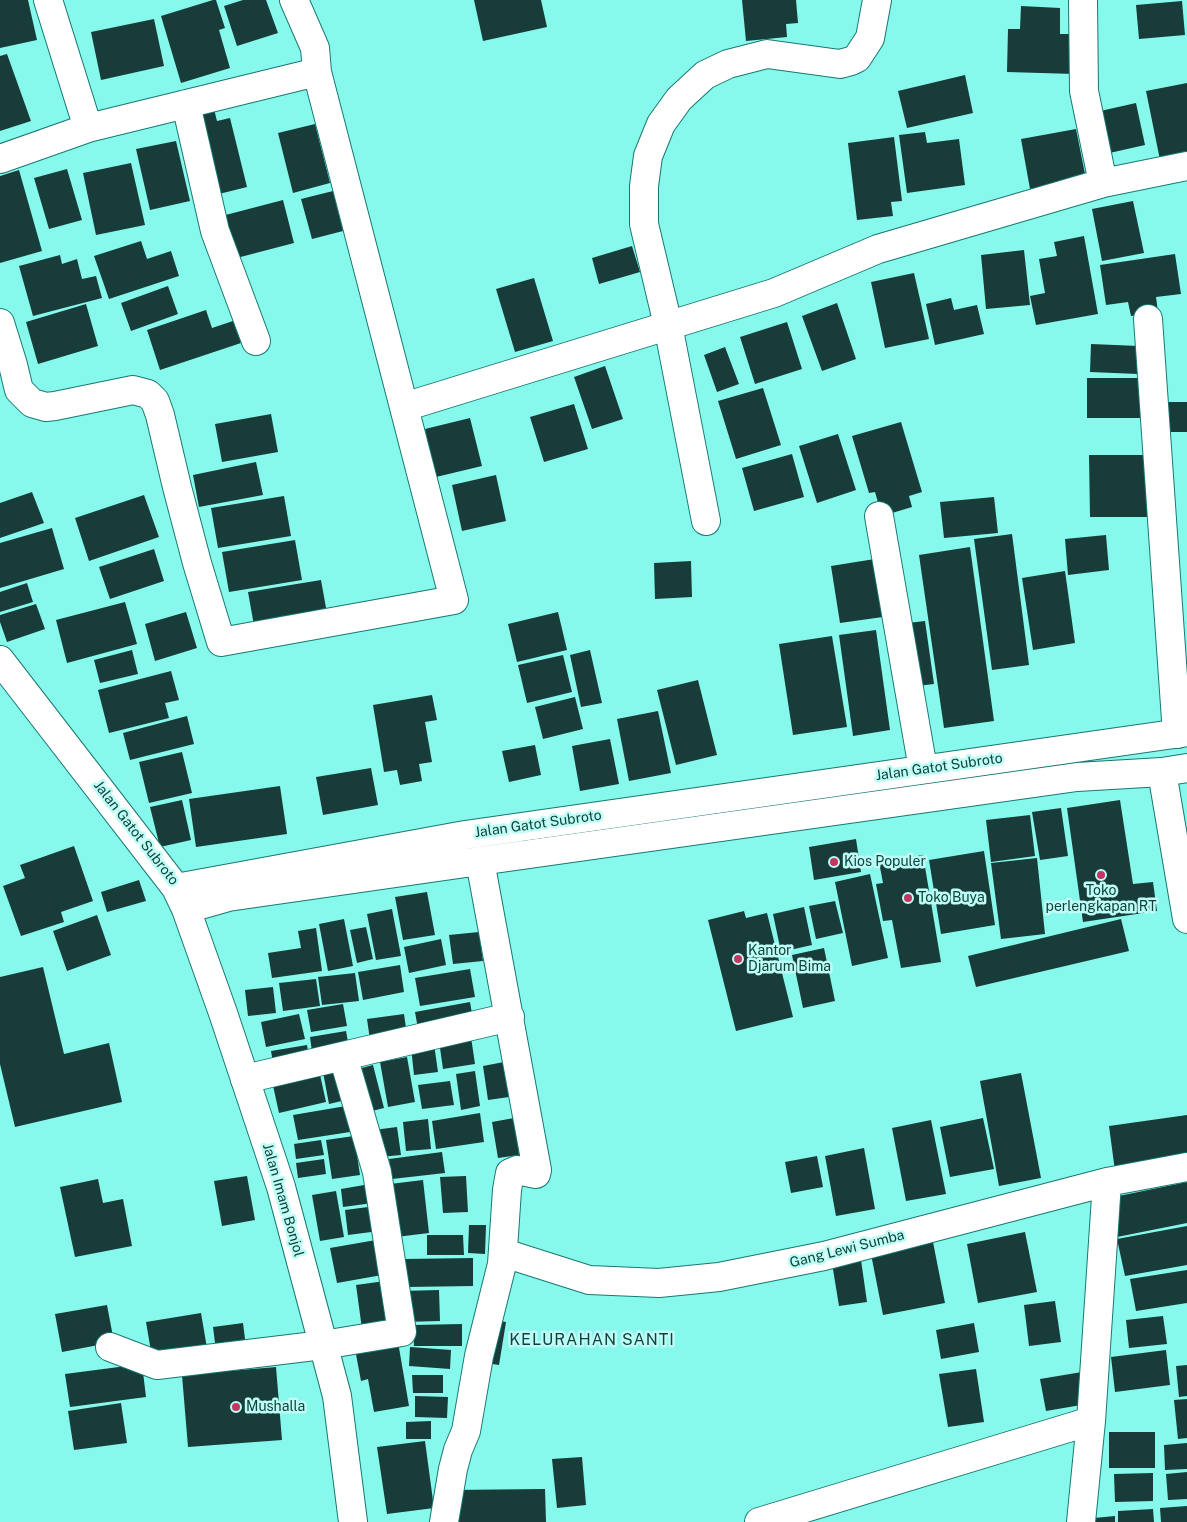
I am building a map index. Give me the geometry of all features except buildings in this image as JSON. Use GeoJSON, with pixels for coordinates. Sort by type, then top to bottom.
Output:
{"type":"FeatureCollection","features":[{"type":"Feature","properties":{"kind":"street"},"geometry":{"type":"LineString","coordinates":[[48,0],[88,128]]}},
{"type":"Feature","properties":{"kind":"street"},"geometry":{"type":"LineString","coordinates":[[0,323],[19,390],[32,403],[46,407],[56,406],[133,390],[148,394],[155,401],[176,487],[221,642],[454,600],[317,72],[315,48],[294,0]]}},
{"type":"Feature","properties":{"kind":"street"},"geometry":{"type":"LineString","coordinates":[[706,521],[668,326],[644,224],[644,186],[648,156],[662,124],[679,99],[705,75],[728,64],[767,54],[840,64],[857,58],[870,38],[877,0]]}},
{"type":"Feature","properties":{"kind":"street"},"geometry":{"type":"LineString","coordinates":[[1083,0],[1084,91],[1103,183]]}},
{"type":"Feature","properties":{"kind":"street"},"geometry":{"type":"LineString","coordinates":[[0,159],[88,128],[317,72]]}},
{"type":"Feature","properties":{"kind":"street"},"geometry":{"type":"LineString","coordinates":[[186,104],[215,231],[256,341]]}},
{"type":"Feature","properties":{"kind":"street"},"geometry":{"type":"LineString","coordinates":[[404,408],[774,293],[878,249],[1103,183],[1187,166]]}},
{"type":"Feature","properties":{"kind":"street"},"geometry":{"type":"LineString","coordinates":[[1148,319],[1175,770],[1187,920]]}},
{"type":"Feature","properties":{"kind":"street"},"geometry":{"type":"LineString","coordinates":[[879,516],[923,769]]}},
{"type":"Feature","properties":{"kind":"street","name":"Jalan Gatot Subroto"},"geometry":{"type":"LineString","coordinates":[[0,660],[181,899]]}},
{"type":"Feature","properties":{"kind":"street","name":"Jalan Gatot Subroto"},"geometry":{"type":"LineString","coordinates":[[181,899],[465,835],[1173,734]]}},
{"type":"Feature","properties":{"kind":"street","name":"Jalan Gatot Subroto"},"geometry":{"type":"LineString","coordinates":[[181,899],[228,897],[1077,778],[1175,770]]}},
{"type":"Feature","properties":{"kind":"street"},"geometry":{"type":"LineString","coordinates":[[444,1522],[453,1469],[466,1431],[479,1356],[496,1293],[504,1253],[506,1206],[510,1174],[517,1170],[536,1174],[537,1170],[480,861]]}},
{"type":"Feature","properties":{"kind":"street","name":"Jalan Imam Bonjol"},"geometry":{"type":"LineString","coordinates":[[181,899],[223,1013],[281,1187],[337,1396],[353,1522]]}},
{"type":"Feature","properties":{"kind":"street"},"geometry":{"type":"LineString","coordinates":[[245,1079],[510,1017]]}},
{"type":"Feature","properties":{"kind":"street"},"geometry":{"type":"LineString","coordinates":[[110,1347],[157,1365],[323,1345],[402,1332],[377,1172],[343,1056]]}},
{"type":"Feature","properties":{"kind":"street","name":"Gang Lewi Sumba"},"geometry":{"type":"LineString","coordinates":[[504,1253],[589,1280],[659,1283],[719,1277],[824,1256],[1108,1182],[1187,1167]]}},
{"type":"Feature","properties":{"kind":"street"},"geometry":{"type":"LineString","coordinates":[[1081,1522],[1091,1421],[1108,1182]]}},
{"type":"Feature","properties":{"kind":"street"},"geometry":{"type":"LineString","coordinates":[[771,1518],[1091,1421]]}},
{"type":"Feature","properties":{"kind":"place","name":"Kios Populer"},"geometry":{"type":"Point","coordinates":[834,862]}},
{"type":"Feature","properties":{"kind":"place","name":"Toko perlengkapan RT"},"geometry":{"type":"Point","coordinates":[1101,875]}},
{"type":"Feature","properties":{"kind":"place","name":"Toko Buya"},"geometry":{"type":"Point","coordinates":[908,898]}},
{"type":"Feature","properties":{"kind":"place","name":"Kantor Djarum Bima"},"geometry":{"type":"Point","coordinates":[738,959]}},
{"type":"Feature","properties":{"kind":"place","name":"Mushalla"},"geometry":{"type":"Point","coordinates":[236,1407]}},
{"type":"Feature","properties":{"kind":"district","name":"KELURAHAN SANTI"},"geometry":{"type":"Point","coordinates":[592,1340]}}]}
